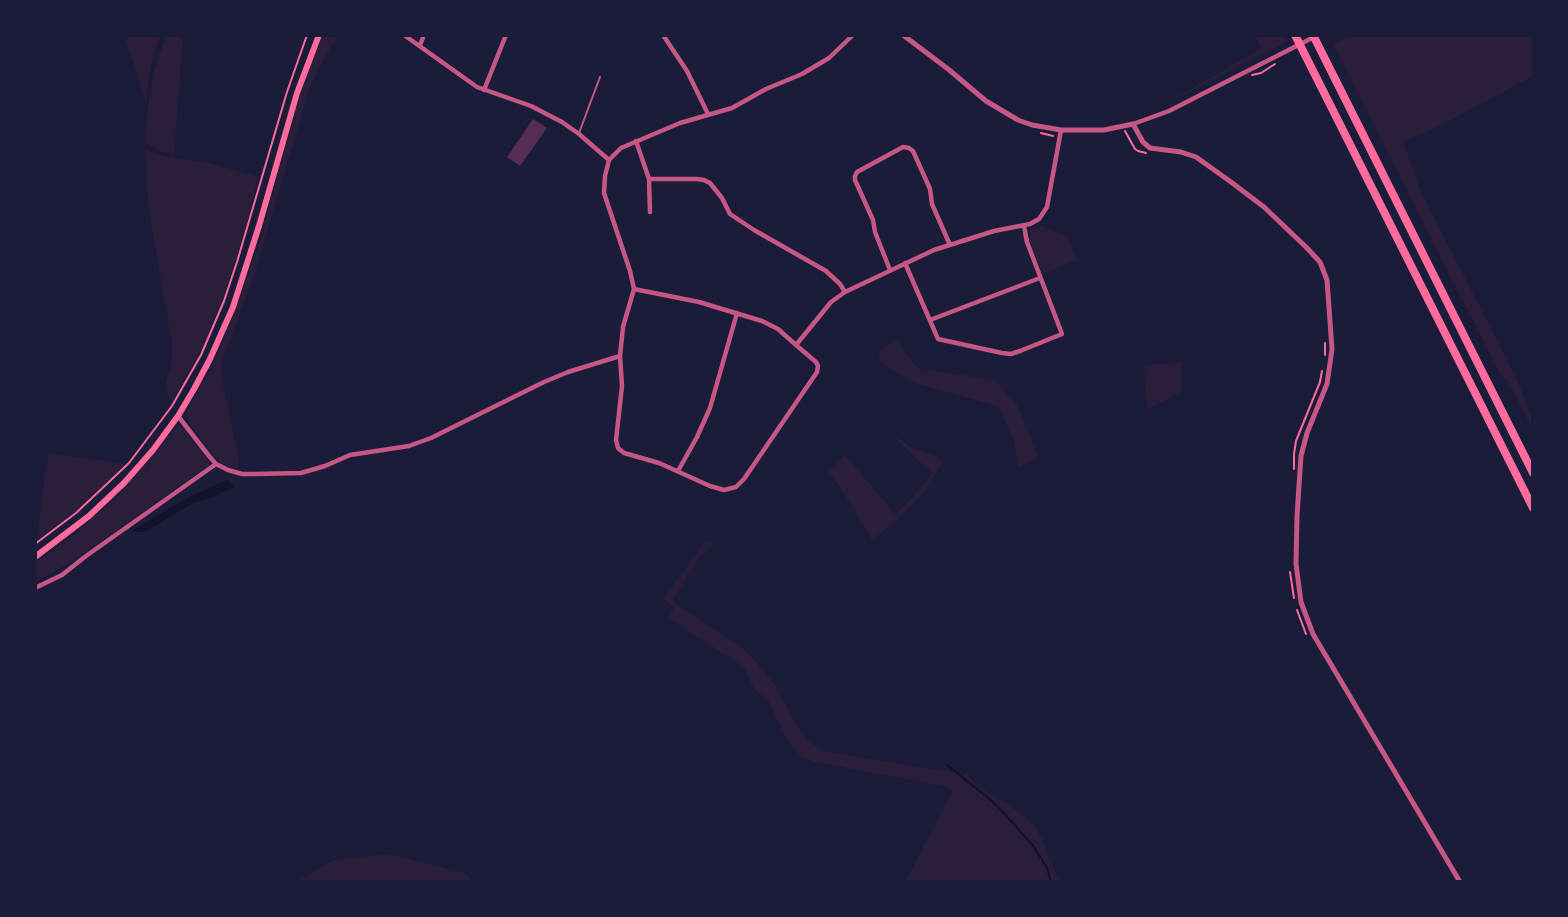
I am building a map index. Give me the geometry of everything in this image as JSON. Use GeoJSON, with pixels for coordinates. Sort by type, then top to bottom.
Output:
{"type":"FeatureCollection","features":[{"type":"Feature","properties":{"kind":"highway"},"geometry":{"type":"LineString","coordinates":[[1295,35],[1533,508]]}},
{"type":"Feature","properties":{"kind":"highway"},"geometry":{"type":"LineString","coordinates":[[1316,35],[1533,473]]}},
{"type":"Feature","properties":{"kind":"main road"},"geometry":{"type":"LineString","coordinates":[[35,557],[107,500],[153,450],[178,416],[210,359],[233,307],[298,93],[319,35]]}},
{"type":"Feature","properties":{"kind":"street"},"geometry":{"type":"LineString","coordinates":[[404,35],[484,90],[538,109],[579,134],[609,160]]}},
{"type":"Feature","properties":{"kind":"street"},"geometry":{"type":"LineString","coordinates":[[420,45],[424,35]]}},
{"type":"Feature","properties":{"kind":"street"},"geometry":{"type":"LineString","coordinates":[[484,90],[506,35]]}},
{"type":"Feature","properties":{"kind":"street"},"geometry":{"type":"LineString","coordinates":[[663,35],[687,71],[708,114]]}},
{"type":"Feature","properties":{"kind":"street"},"geometry":{"type":"LineString","coordinates":[[634,289],[699,302],[770,324],[818,366],[817,372],[740,483],[730,489],[717,489],[659,463],[624,453],[618,448],[616,440],[622,386],[620,356],[634,289],[605,200],[604,184],[609,160],[621,148],[636,141],[680,123],[732,108],[816,66],[853,35]]}},
{"type":"Feature","properties":{"kind":"street"},"geometry":{"type":"LineString","coordinates":[[903,35],[1006,114],[1060,133],[1135,127],[1280,57],[1316,35]]}},
{"type":"Feature","properties":{"kind":"street"},"geometry":{"type":"LineString","coordinates":[[1135,127],[1143,142],[1150,148],[1181,152],[1196,158],[1247,194],[1313,254],[1324,271],[1332,329],[1331,361],[1326,384],[1301,456],[1297,554],[1301,602],[1313,634],[1460,882]]}},
{"type":"Feature","properties":{"kind":"street"},"geometry":{"type":"LineString","coordinates":[[796,345],[831,302],[845,292],[950,245],[994,231],[1024,226],[1039,219],[1047,207],[1060,133]]}},
{"type":"Feature","properties":{"kind":"street"},"geometry":{"type":"LineString","coordinates":[[636,141],[649,179],[650,212]]}},
{"type":"Feature","properties":{"kind":"street"},"geometry":{"type":"LineString","coordinates":[[890,270],[855,176],[857,172],[903,147],[914,151],[930,189],[932,204],[950,245]]}},
{"type":"Feature","properties":{"kind":"street"},"geometry":{"type":"LineString","coordinates":[[649,179],[704,180],[716,189],[730,214],[825,271],[845,292]]}},
{"type":"Feature","properties":{"kind":"street"},"geometry":{"type":"LineString","coordinates":[[905,263],[938,339],[1011,354],[1062,334],[1027,242],[1024,226]]}},
{"type":"Feature","properties":{"kind":"street"},"geometry":{"type":"LineString","coordinates":[[930,320],[1041,278]]}},
{"type":"Feature","properties":{"kind":"street"},"geometry":{"type":"LineString","coordinates":[[678,471],[698,437],[710,408],[737,313]]}},
{"type":"Feature","properties":{"kind":"street"},"geometry":{"type":"LineString","coordinates":[[178,416],[216,464],[228,470],[242,474],[301,473],[325,466],[350,454],[394,449],[422,442],[544,382],[620,356]]}},
{"type":"Feature","properties":{"kind":"street"},"geometry":{"type":"LineString","coordinates":[[35,588],[62,575],[216,464]]}},
{"type":"Feature","properties":{"kind":"lane"},"geometry":{"type":"LineString","coordinates":[[579,134],[600,78]]}},
{"type":"Feature","properties":{"kind":"path"},"geometry":{"type":"LineString","coordinates":[[35,544],[76,513],[129,463],[172,406],[201,355],[237,262],[283,104],[307,35]]}},
{"type":"Feature","properties":{"kind":"path"},"geometry":{"type":"LineString","coordinates":[[1251,76],[1272,67],[1280,57]]}},
{"type":"Feature","properties":{"kind":"path"},"geometry":{"type":"LineString","coordinates":[[1135,127],[1126,132],[1135,149],[1149,153]]}},
{"type":"Feature","properties":{"kind":"path"},"geometry":{"type":"LineString","coordinates":[[1035,131],[1048,135],[1060,133]]}},
{"type":"Feature","properties":{"kind":"path"},"geometry":{"type":"LineString","coordinates":[[1324,363],[1325,341]]}},
{"type":"Feature","properties":{"kind":"path"},"geometry":{"type":"LineString","coordinates":[[1294,473],[1296,441],[1323,370]]}},
{"type":"Feature","properties":{"kind":"path"},"geometry":{"type":"LineString","coordinates":[[1290,569],[1298,614],[1308,639]]}},
{"type":"Feature","properties":{"kind":"shaded area"},"geometry":{"type":"Polygon","coordinates":[[[129,35],[161,35],[148,79],[146,104],[126,41],[129,35]]]}},
{"type":"Feature","properties":{"kind":"shaded area"},"geometry":{"type":"Polygon","coordinates":[[[166,35],[183,35],[174,154],[160,151],[145,142],[153,75],[166,35]]]}},
{"type":"Feature","properties":{"kind":"shaded area"},"geometry":{"type":"Polygon","coordinates":[[[324,35],[339,35],[310,87],[254,276],[221,363],[239,463],[236,469],[222,463],[213,455],[190,424],[186,413],[216,357],[244,288],[300,95],[324,35]]]}},
{"type":"Feature","properties":{"kind":"shaded area"},"geometry":{"type":"Polygon","coordinates":[[[1255,35],[1285,35],[1288,41],[1152,111],[1261,49],[1255,35]]]}},
{"type":"Feature","properties":{"kind":"shaded area"},"geometry":{"type":"Polygon","coordinates":[[[1351,35],[1533,37],[1533,76],[1432,130],[1403,141],[1420,190],[1518,381],[1533,421],[1533,430],[1508,381],[1501,376],[1333,44],[1351,35]]]}},
{"type":"Feature","properties":{"kind":"shaded area"},"geometry":{"type":"Polygon","coordinates":[[[146,150],[163,156],[210,163],[258,177],[227,287],[203,346],[172,402],[166,390],[166,381],[172,363],[172,343],[150,216],[146,150]]]}},
{"type":"Feature","properties":{"kind":"shaded area"},"geometry":{"type":"Polygon","coordinates":[[[1040,225],[1068,237],[1077,260],[1043,274],[1030,241],[1030,230],[1040,225]]]}},
{"type":"Feature","properties":{"kind":"shaded area"},"geometry":{"type":"Polygon","coordinates":[[[897,341],[921,371],[931,370],[995,380],[1017,405],[1038,455],[1016,468],[1019,466],[1014,442],[997,406],[914,383],[879,362],[880,349],[897,341]]]}},
{"type":"Feature","properties":{"kind":"shaded area"},"geometry":{"type":"Polygon","coordinates":[[[1181,362],[1181,392],[1147,410],[1144,365],[1181,362]]]}},
{"type":"Feature","properties":{"kind":"shaded area"},"geometry":{"type":"Polygon","coordinates":[[[178,427],[184,428],[209,462],[209,467],[77,558],[35,583],[35,563],[71,537],[114,500],[178,427]]]}},
{"type":"Feature","properties":{"kind":"shaded area"},"geometry":{"type":"Polygon","coordinates":[[[889,433],[911,447],[944,459],[930,485],[917,500],[872,540],[829,472],[845,455],[895,514],[932,473],[889,433]]]}},
{"type":"Feature","properties":{"kind":"shaded area"},"geometry":{"type":"Polygon","coordinates":[[[48,453],[126,464],[77,510],[37,540],[48,453]]]}},
{"type":"Feature","properties":{"kind":"shaded area"},"geometry":{"type":"Polygon","coordinates":[[[228,480],[234,487],[193,503],[144,532],[130,532],[191,496],[228,480]]]}},
{"type":"Feature","properties":{"kind":"shaded area"},"geometry":{"type":"Polygon","coordinates":[[[707,539],[715,544],[701,555],[672,601],[739,645],[752,657],[775,685],[797,726],[809,742],[824,751],[968,775],[977,785],[1022,814],[1034,825],[1060,882],[905,882],[953,790],[815,762],[802,757],[793,748],[768,700],[754,689],[744,667],[669,618],[674,607],[663,599],[707,539]]]}},
{"type":"Feature","properties":{"kind":"shaded area"},"geometry":{"type":"Polygon","coordinates":[[[390,854],[464,873],[474,882],[296,882],[333,860],[390,854]]]}},
{"type":"Feature","properties":{"kind":"building"},"geometry":{"type":"Polygon","coordinates":[[[533,119],[547,128],[520,166],[507,157],[533,119]]]}},
{"type":"Feature","properties":{"kind":"waterway"},"geometry":{"type":"LineString","coordinates":[[947,765],[992,801],[1013,823],[1034,847],[1047,868],[1051,882]]}}]}
